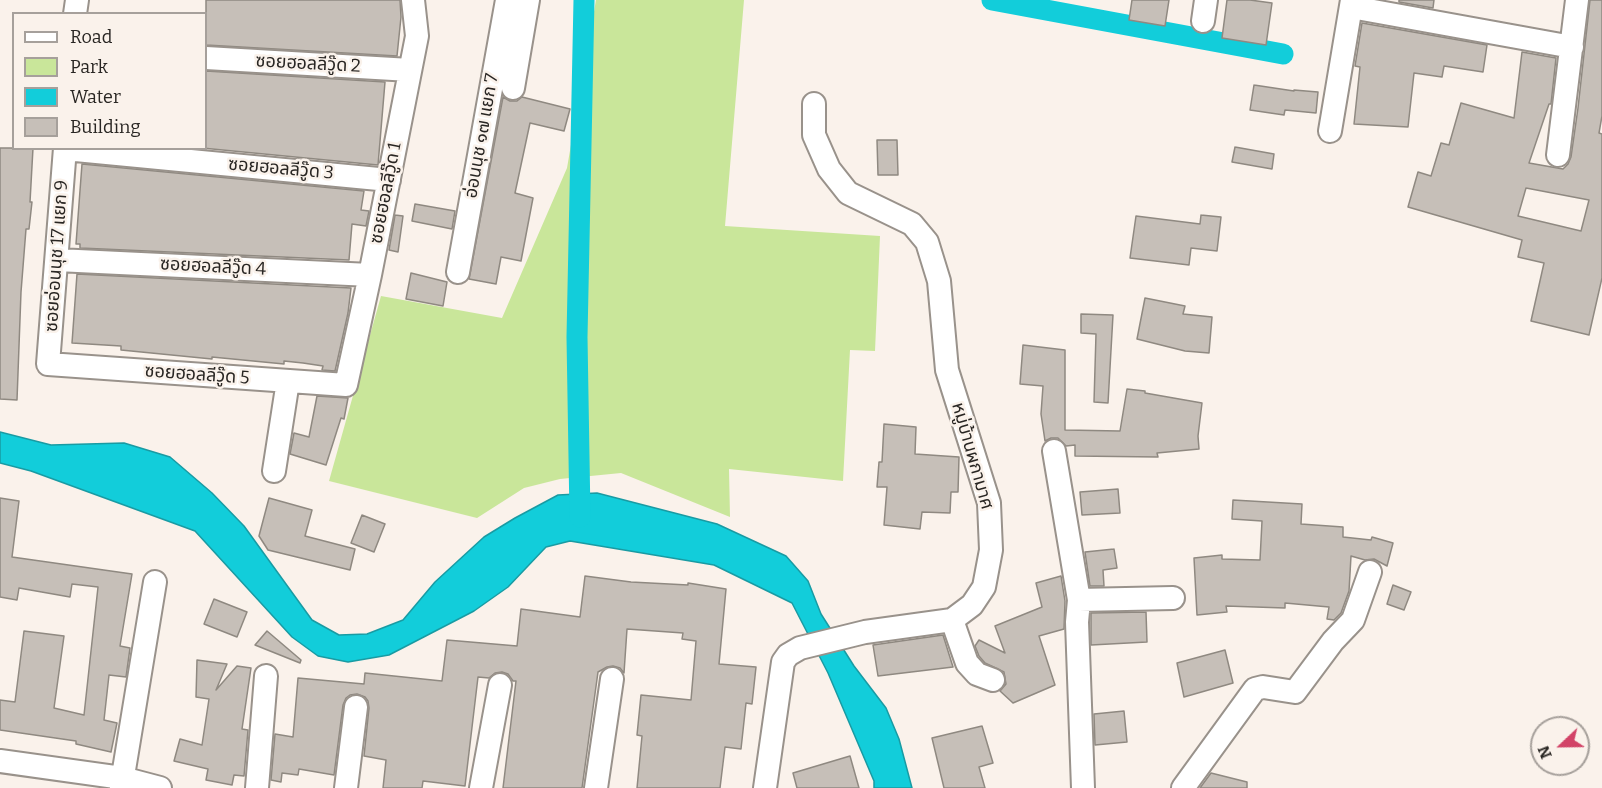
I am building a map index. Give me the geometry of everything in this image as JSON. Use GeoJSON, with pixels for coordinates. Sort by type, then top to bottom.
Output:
{"type":"FeatureCollection","features":[{"type":"Feature","properties":{"kind":"street","name":"ซอยฮอลลีวู๊ด 1"},"geometry":{"type":"LineString","coordinates":[[346,385],[417,36],[413,0]]}},
{"type":"Feature","properties":{"kind":"street","name":"อ่อนนุช ๑๗ แยก 7"},"geometry":{"type":"LineString","coordinates":[[458,272],[507,0]]}},
{"type":"Feature","properties":{"kind":"street"},"geometry":{"type":"LineString","coordinates":[[513,88],[528,0]]}},
{"type":"Feature","properties":{"kind":"street"},"geometry":{"type":"LineString","coordinates":[[1558,155],[1577,0]]}},
{"type":"Feature","properties":{"kind":"street"},"geometry":{"type":"LineString","coordinates":[[1330,131],[1352,3],[1572,47]]}},
{"type":"Feature","properties":{"kind":"street","name":"ซอยฮอลลีวู๊ด 2"},"geometry":{"type":"LineString","coordinates":[[207,58],[410,70]]}},
{"type":"Feature","properties":{"kind":"street","name":"หมู่บ้านผกามาศ"},"geometry":{"type":"LineString","coordinates":[[814,104],[814,135],[829,169],[848,193],[912,224],[927,242],[939,281],[947,370],[989,503],[991,550],[984,587],[972,605],[952,620]]}},
{"type":"Feature","properties":{"kind":"street","name":"ซอยอ่อนนุช 17 แยก 9"},"geometry":{"type":"LineString","coordinates":[[48,364],[65,150]]}},
{"type":"Feature","properties":{"kind":"street","name":"ซอยฮอลลีวู๊ด 3"},"geometry":{"type":"LineString","coordinates":[[75,150],[389,180]]}},
{"type":"Feature","properties":{"kind":"street","name":"ซอยฮอลลีวู๊ด 4"},"geometry":{"type":"LineString","coordinates":[[57,260],[370,275]]}},
{"type":"Feature","properties":{"kind":"street","name":"ซอยฮอลลีวู๊ด 5"},"geometry":{"type":"LineString","coordinates":[[48,364],[346,385]]}},
{"type":"Feature","properties":{"kind":"street"},"geometry":{"type":"LineString","coordinates":[[274,471],[288,381]]}},
{"type":"Feature","properties":{"kind":"street"},"geometry":{"type":"LineString","coordinates":[[1054,451],[1078,600],[1083,788]]}},
{"type":"Feature","properties":{"kind":"street"},"geometry":{"type":"LineString","coordinates":[[1183,788],[1256,690],[1263,687],[1295,692],[1333,641],[1353,620],[1370,572]]}},
{"type":"Feature","properties":{"kind":"street"},"geometry":{"type":"LineString","coordinates":[[122,783],[155,582]]}},
{"type":"Feature","properties":{"kind":"street"},"geometry":{"type":"LineString","coordinates":[[1078,600],[1173,598]]}},
{"type":"Feature","properties":{"kind":"street"},"geometry":{"type":"LineString","coordinates":[[765,788],[783,662],[788,655],[800,648],[865,632],[952,620],[967,663],[977,674],[993,680]]}},
{"type":"Feature","properties":{"kind":"street"},"geometry":{"type":"LineString","coordinates":[[257,788],[266,676]]}},
{"type":"Feature","properties":{"kind":"street"},"geometry":{"type":"LineString","coordinates":[[596,788],[612,680]]}},
{"type":"Feature","properties":{"kind":"street"},"geometry":{"type":"LineString","coordinates":[[481,788],[500,685]]}},
{"type":"Feature","properties":{"kind":"street"},"geometry":{"type":"LineString","coordinates":[[346,788],[356,707]]}},
{"type":"Feature","properties":{"kind":"street"},"geometry":{"type":"LineString","coordinates":[[0,761],[160,788]]}},
{"type":"Feature","properties":{"kind":"green space"},"geometry":{"type":"Polygon","coordinates":[[[596,0],[744,0],[725,226],[880,236],[875,351],[850,350],[843,481],[729,469],[730,517],[621,473],[560,479],[524,488],[477,518],[329,481],[381,296],[502,318],[567,168],[596,0]]]}},
{"type":"Feature","properties":{"kind":"water"},"geometry":{"type":"Polygon","coordinates":[[[0,432],[51,445],[124,443],[170,457],[212,493],[244,526],[312,620],[339,635],[367,634],[403,620],[435,582],[484,537],[558,495],[597,493],[717,524],[786,556],[808,581],[821,614],[854,666],[886,708],[899,739],[912,788],[874,788],[874,781],[828,673],[792,603],[714,565],[570,541],[546,547],[508,587],[474,611],[389,655],[348,662],[318,656],[292,637],[195,531],[31,471],[0,463],[0,432]]]}},
{"type":"Feature","properties":{"kind":"building"},"geometry":{"type":"Polygon","coordinates":[[[206,0],[400,0],[401,17],[397,56],[207,45],[206,0]]]}},
{"type":"Feature","properties":{"kind":"building"},"geometry":{"type":"Polygon","coordinates":[[[1132,0],[1169,0],[1165,26],[1129,20],[1132,0]]]}},
{"type":"Feature","properties":{"kind":"building"},"geometry":{"type":"Polygon","coordinates":[[[1227,0],[1272,3],[1266,45],[1222,38],[1227,0]]]}},
{"type":"Feature","properties":{"kind":"building"},"geometry":{"type":"Polygon","coordinates":[[[1399,0],[1434,0],[1433,8],[1399,2],[1399,0]]]}},
{"type":"Feature","properties":{"kind":"building"},"geometry":{"type":"Polygon","coordinates":[[[1590,0],[1602,0],[1602,116],[1599,133],[1602,134],[1602,278],[1589,335],[1531,321],[1544,263],[1518,257],[1522,240],[1408,207],[1418,172],[1431,176],[1441,143],[1449,145],[1461,103],[1514,118],[1522,52],[1556,58],[1551,104],[1549,104],[1529,163],[1563,169],[1568,164],[1578,108],[1590,0]],[[1526,188],[1518,216],[1581,231],[1589,200],[1526,188]]]}},
{"type":"Feature","properties":{"kind":"building"},"geometry":{"type":"Polygon","coordinates":[[[1362,23],[1487,45],[1483,72],[1444,66],[1442,77],[1414,73],[1408,127],[1354,124],[1360,67],[1355,66],[1362,23]]]}},
{"type":"Feature","properties":{"kind":"building"},"geometry":{"type":"Polygon","coordinates":[[[207,71],[385,82],[378,165],[207,148],[207,71]]]}},
{"type":"Feature","properties":{"kind":"building"},"geometry":{"type":"Polygon","coordinates":[[[1254,85],[1318,92],[1316,113],[1285,110],[1284,115],[1250,110],[1254,85]]]}},
{"type":"Feature","properties":{"kind":"building"},"geometry":{"type":"Polygon","coordinates":[[[503,97],[510,101],[517,101],[522,97],[570,109],[564,131],[530,123],[515,193],[533,198],[521,261],[501,257],[496,284],[469,279],[503,97]]]}},
{"type":"Feature","properties":{"kind":"building"},"geometry":{"type":"Polygon","coordinates":[[[877,140],[897,140],[898,175],[878,175],[877,140]]]}},
{"type":"Feature","properties":{"kind":"building"},"geometry":{"type":"Polygon","coordinates":[[[1235,147],[1274,154],[1272,169],[1232,162],[1235,147]]]}},
{"type":"Feature","properties":{"kind":"building"},"geometry":{"type":"Polygon","coordinates":[[[0,148],[12,148],[12,150],[33,150],[30,202],[32,202],[29,229],[26,229],[21,292],[17,400],[0,399],[0,148]]]}},
{"type":"Feature","properties":{"kind":"building"},"geometry":{"type":"Polygon","coordinates":[[[82,164],[364,191],[361,210],[369,211],[366,226],[352,224],[349,260],[80,248],[80,244],[76,244],[82,164]]]}},
{"type":"Feature","properties":{"kind":"building"},"geometry":{"type":"Polygon","coordinates":[[[415,204],[455,211],[452,229],[412,221],[415,204]]]}},
{"type":"Feature","properties":{"kind":"building"},"geometry":{"type":"Polygon","coordinates":[[[395,215],[403,216],[398,252],[389,250],[395,215]]]}},
{"type":"Feature","properties":{"kind":"building"},"geometry":{"type":"Polygon","coordinates":[[[1201,215],[1221,217],[1217,251],[1191,248],[1189,265],[1130,258],[1136,216],[1200,224],[1201,215]]]}},
{"type":"Feature","properties":{"kind":"building"},"geometry":{"type":"Polygon","coordinates":[[[411,273],[447,282],[443,306],[406,299],[411,273]]]}},
{"type":"Feature","properties":{"kind":"building"},"geometry":{"type":"Polygon","coordinates":[[[77,274],[351,288],[335,371],[322,370],[323,366],[303,363],[284,361],[284,364],[212,357],[212,359],[121,350],[121,346],[72,343],[77,274]]]}},
{"type":"Feature","properties":{"kind":"building"},"geometry":{"type":"Polygon","coordinates":[[[1145,298],[1185,306],[1183,314],[1212,317],[1209,353],[1185,351],[1137,339],[1145,298]]]}},
{"type":"Feature","properties":{"kind":"building"},"geometry":{"type":"Polygon","coordinates":[[[1081,314],[1113,315],[1108,403],[1094,402],[1096,334],[1081,333],[1081,314]]]}},
{"type":"Feature","properties":{"kind":"building"},"geometry":{"type":"Polygon","coordinates":[[[1023,345],[1065,350],[1065,430],[1120,431],[1127,389],[1145,391],[1145,393],[1202,403],[1198,436],[1199,449],[1157,453],[1158,457],[1075,456],[1075,445],[1066,446],[1058,438],[1045,441],[1041,414],[1043,386],[1020,384],[1023,345]]]}},
{"type":"Feature","properties":{"kind":"building"},"geometry":{"type":"Polygon","coordinates":[[[317,396],[348,398],[344,419],[341,418],[326,465],[290,454],[294,433],[309,437],[317,396]]]}},
{"type":"Feature","properties":{"kind":"building"},"geometry":{"type":"Polygon","coordinates":[[[884,424],[916,427],[915,454],[959,457],[958,492],[951,492],[950,513],[922,512],[920,529],[884,525],[887,487],[877,487],[879,462],[882,462],[884,424]]]}},
{"type":"Feature","properties":{"kind":"building"},"geometry":{"type":"Polygon","coordinates":[[[1118,489],[1120,513],[1082,515],[1080,492],[1118,489]]]}},
{"type":"Feature","properties":{"kind":"building"},"geometry":{"type":"Polygon","coordinates":[[[0,498],[19,501],[12,557],[132,574],[120,646],[130,648],[126,677],[109,675],[104,720],[117,723],[111,752],[76,744],[76,741],[0,730],[0,700],[15,702],[24,631],[64,636],[54,708],[84,715],[98,587],[72,584],[70,597],[19,588],[17,600],[0,597],[0,498]]]}},
{"type":"Feature","properties":{"kind":"building"},"geometry":{"type":"Polygon","coordinates":[[[269,498],[312,510],[305,536],[355,549],[350,570],[268,550],[259,536],[269,498]]]}},
{"type":"Feature","properties":{"kind":"building"},"geometry":{"type":"Polygon","coordinates":[[[1233,500],[1302,504],[1301,524],[1343,527],[1343,537],[1371,540],[1372,537],[1393,543],[1387,566],[1374,559],[1365,560],[1351,556],[1349,591],[1341,613],[1334,620],[1327,619],[1329,607],[1285,603],[1285,608],[1226,606],[1227,612],[1197,615],[1194,558],[1222,555],[1222,559],[1260,560],[1262,521],[1232,519],[1233,500]]]}},
{"type":"Feature","properties":{"kind":"building"},"geometry":{"type":"Polygon","coordinates":[[[362,515],[385,524],[374,552],[351,543],[362,515]]]}},
{"type":"Feature","properties":{"kind":"building"},"geometry":{"type":"Polygon","coordinates":[[[1114,549],[1117,568],[1103,570],[1104,586],[1090,586],[1085,552],[1114,549]]]}},
{"type":"Feature","properties":{"kind":"building"},"geometry":{"type":"Polygon","coordinates":[[[585,576],[631,582],[688,585],[688,583],[726,589],[719,664],[756,667],[752,704],[746,703],[741,749],[725,747],[720,788],[637,788],[642,736],[637,735],[641,695],[691,700],[696,641],[682,639],[683,633],[627,629],[624,673],[620,668],[613,666],[598,672],[582,788],[503,788],[516,681],[502,672],[495,673],[489,678],[478,677],[465,786],[423,781],[422,788],[383,788],[386,760],[364,756],[369,708],[365,697],[357,694],[346,698],[343,705],[334,775],[299,769],[298,775],[282,773],[281,782],[271,780],[275,734],[293,737],[298,678],[364,684],[365,673],[442,681],[447,640],[517,646],[521,609],[580,617],[585,576]]]}},
{"type":"Feature","properties":{"kind":"building"},"geometry":{"type":"Polygon","coordinates":[[[1061,576],[1065,601],[1064,629],[1039,636],[1055,685],[1013,703],[1000,691],[1006,684],[1004,672],[985,663],[975,646],[979,640],[1005,653],[995,626],[1042,607],[1036,583],[1061,576]]]}},
{"type":"Feature","properties":{"kind":"building"},"geometry":{"type":"Polygon","coordinates":[[[1393,585],[1411,592],[1404,610],[1387,604],[1393,585]]]}},
{"type":"Feature","properties":{"kind":"building"},"geometry":{"type":"Polygon","coordinates":[[[214,599],[247,612],[237,637],[204,624],[214,599]]]}},
{"type":"Feature","properties":{"kind":"building"},"geometry":{"type":"Polygon","coordinates":[[[1146,612],[1147,642],[1091,645],[1091,613],[1146,612]]]}},
{"type":"Feature","properties":{"kind":"building"},"geometry":{"type":"Polygon","coordinates":[[[267,631],[301,660],[300,663],[255,645],[267,631]]]}},
{"type":"Feature","properties":{"kind":"building"},"geometry":{"type":"Polygon","coordinates":[[[943,635],[953,667],[878,676],[873,645],[943,635]]]}},
{"type":"Feature","properties":{"kind":"building"},"geometry":{"type":"Polygon","coordinates":[[[1225,650],[1233,683],[1184,697],[1177,663],[1225,650]]]}},
{"type":"Feature","properties":{"kind":"building"},"geometry":{"type":"Polygon","coordinates":[[[197,660],[227,664],[216,690],[237,666],[251,668],[242,729],[248,730],[244,776],[234,775],[232,785],[206,780],[208,769],[174,761],[180,739],[202,745],[209,699],[196,697],[197,660]]]}},
{"type":"Feature","properties":{"kind":"building"},"geometry":{"type":"Polygon","coordinates":[[[1124,711],[1127,742],[1095,745],[1094,714],[1124,711]]]}},
{"type":"Feature","properties":{"kind":"building"},"geometry":{"type":"Polygon","coordinates":[[[982,726],[993,763],[979,767],[985,788],[944,788],[932,738],[982,726]]]}},
{"type":"Feature","properties":{"kind":"building"},"geometry":{"type":"Polygon","coordinates":[[[850,756],[859,788],[797,788],[793,773],[850,756]]]}},
{"type":"Feature","properties":{"kind":"building"},"geometry":{"type":"Polygon","coordinates":[[[1211,773],[1247,782],[1247,788],[1200,788],[1211,773]]]}},
{"type":"Feature","properties":{"kind":"waterway"},"geometry":{"type":"LineString","coordinates":[[580,517],[577,337],[584,0]]}},
{"type":"Feature","properties":{"kind":"waterway"},"geometry":{"type":"LineString","coordinates":[[992,0],[1283,54]]}}]}
